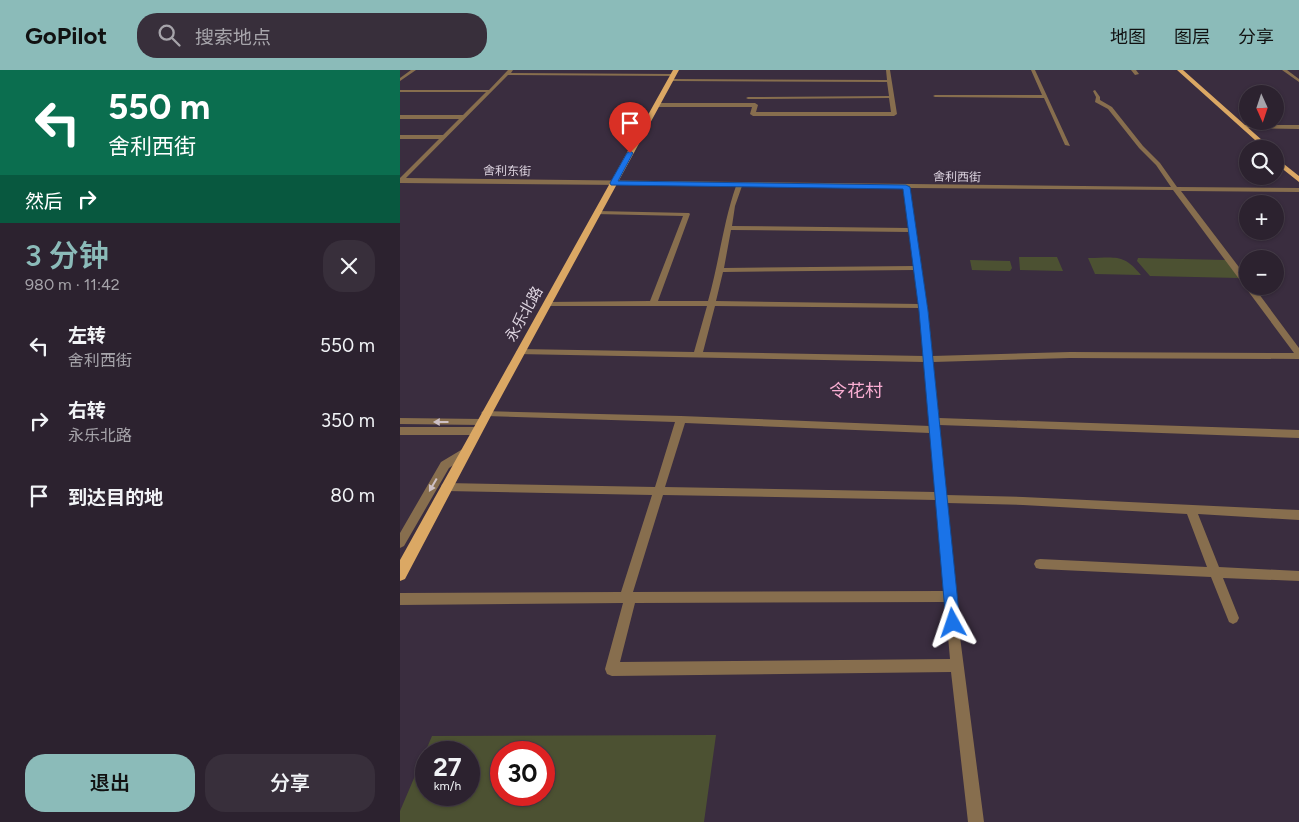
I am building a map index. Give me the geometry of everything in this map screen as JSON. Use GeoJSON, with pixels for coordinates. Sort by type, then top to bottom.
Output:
{"type":"FeatureCollection","features":[{"type":"Feature","properties":{"kind":"main road"},"geometry":{"type":"LineString","coordinates":[[1176,70],[1254,140]]}},
{"type":"Feature","properties":{"kind":"main road"},"geometry":{"type":"LineString","coordinates":[[1180,70],[1239,123]]}},
{"type":"Feature","properties":{"kind":"main road","name":"永乐北路"},"geometry":{"type":"LineString","coordinates":[[400,574],[481,422],[673,75]]}},
{"type":"Feature","properties":{"kind":"main road"},"geometry":{"type":"LineString","coordinates":[[1247,130],[1259,140]]}},
{"type":"Feature","properties":{"kind":"main road"},"geometry":{"type":"LineString","coordinates":[[1284,162],[1299,176]]}},
{"type":"Feature","properties":{"kind":"main road"},"geometry":{"type":"LineString","coordinates":[[1284,167],[1299,180]]}},
{"type":"Feature","properties":{"kind":"street"},"geometry":{"type":"LineString","coordinates":[[400,80],[414,70]]}},
{"type":"Feature","properties":{"kind":"street"},"geometry":{"type":"LineString","coordinates":[[657,105],[755,105],[753,114],[894,114],[888,70]]}},
{"type":"Feature","properties":{"kind":"street"},"geometry":{"type":"LineString","coordinates":[[1033,70],[1068,145]]}},
{"type":"Feature","properties":{"kind":"street"},"geometry":{"type":"LineString","coordinates":[[1284,70],[1299,81]]}},
{"type":"Feature","properties":{"kind":"street"},"geometry":{"type":"LineString","coordinates":[[400,180],[509,72],[673,75],[821,81],[889,81]]}},
{"type":"Feature","properties":{"kind":"street"},"geometry":{"type":"LineString","coordinates":[[819,114],[821,81]]}},
{"type":"Feature","properties":{"kind":"street"},"geometry":{"type":"LineString","coordinates":[[1095,90],[1098,97],[1097,101],[1110,108],[1141,147],[1150,154],[1239,273]]}},
{"type":"Feature","properties":{"kind":"street"},"geometry":{"type":"LineString","coordinates":[[400,91],[490,91]]}},
{"type":"Feature","properties":{"kind":"street"},"geometry":{"type":"LineString","coordinates":[[935,96],[1046,98]]}},
{"type":"Feature","properties":{"kind":"street"},"geometry":{"type":"LineString","coordinates":[[748,98],[891,97]]}},
{"type":"Feature","properties":{"kind":"street"},"geometry":{"type":"LineString","coordinates":[[400,117],[463,117]]}},
{"type":"Feature","properties":{"kind":"street"},"geometry":{"type":"LineString","coordinates":[[1284,127],[1299,127]]}},
{"type":"Feature","properties":{"kind":"street"},"geometry":{"type":"LineString","coordinates":[[400,136],[444,137]]}},
{"type":"Feature","properties":{"kind":"street","name":"舍利东街"},"geometry":{"type":"LineString","coordinates":[[400,180],[614,183]]}},
{"type":"Feature","properties":{"kind":"street","name":"舍利西街"},"geometry":{"type":"LineString","coordinates":[[614,183],[1299,190]]}},
{"type":"Feature","properties":{"kind":"street"},"geometry":{"type":"LineString","coordinates":[[698,355],[739,185]]}},
{"type":"Feature","properties":{"kind":"street"},"geometry":{"type":"LineString","coordinates":[[906,187],[923,306],[950,596],[976,822]]}},
{"type":"Feature","properties":{"kind":"street"},"geometry":{"type":"LineString","coordinates":[[597,213],[687,214],[653,303]]}},
{"type":"Feature","properties":{"kind":"street"},"geometry":{"type":"LineString","coordinates":[[728,228],[912,230]]}},
{"type":"Feature","properties":{"kind":"street"},"geometry":{"type":"LineString","coordinates":[[720,270],[918,268]]}},
{"type":"Feature","properties":{"kind":"street"},"geometry":{"type":"LineString","coordinates":[[1255,295],[1299,355]]}},
{"type":"Feature","properties":{"kind":"street"},"geometry":{"type":"LineString","coordinates":[[547,304],[712,303],[923,306]]}},
{"type":"Feature","properties":{"kind":"street"},"geometry":{"type":"LineString","coordinates":[[520,352],[928,359],[1070,355],[1299,355]]}},
{"type":"Feature","properties":{"kind":"street"},"geometry":{"type":"LineString","coordinates":[[681,419],[628,598],[612,669],[958,665]]}},
{"type":"Feature","properties":{"kind":"street"},"geometry":{"type":"LineString","coordinates":[[400,421],[481,422],[681,419],[1299,434]]}},
{"type":"Feature","properties":{"kind":"street"},"geometry":{"type":"LineString","coordinates":[[400,431],[481,422]]}},
{"type":"Feature","properties":{"kind":"street"},"geometry":{"type":"LineString","coordinates":[[400,543],[445,465],[466,451]]}},
{"type":"Feature","properties":{"kind":"street"},"geometry":{"type":"LineString","coordinates":[[446,487],[941,497],[1299,516]]}},
{"type":"Feature","properties":{"kind":"street"},"geometry":{"type":"LineString","coordinates":[[1190,510],[1233,618]]}},
{"type":"Feature","properties":{"kind":"street"},"geometry":{"type":"LineString","coordinates":[[1040,564],[1299,576]]}},
{"type":"Feature","properties":{"kind":"street"},"geometry":{"type":"LineString","coordinates":[[400,599],[950,596]]}},
{"type":"Feature","properties":{"kind":"green space"},"geometry":{"type":"Polygon","coordinates":[[[1019,257],[1057,257],[1063,271],[1020,270],[1019,257]]]}},
{"type":"Feature","properties":{"kind":"green space"},"geometry":{"type":"Polygon","coordinates":[[[1088,258],[1118,258],[1129,263],[1141,275],[1095,274],[1088,258]]]}},
{"type":"Feature","properties":{"kind":"green space"},"geometry":{"type":"Polygon","coordinates":[[[1138,258],[1226,260],[1239,278],[1150,276],[1137,261],[1138,258]]]}},
{"type":"Feature","properties":{"kind":"green space"},"geometry":{"type":"Polygon","coordinates":[[[970,260],[1010,261],[1012,268],[1010,271],[972,270],[970,260]]]}},
{"type":"Feature","properties":{"kind":"green space"},"geometry":{"type":"Polygon","coordinates":[[[716,735],[704,822],[400,822],[400,811],[415,776],[415,806],[480,806],[480,741],[430,741],[432,736],[716,735]]]}},
{"type":"Feature","properties":{"kind":"district","name":"令花村"},"geometry":{"type":"Point","coordinates":[856,391]}},
{"type":"Feature","properties":{"kind":"route"},"geometry":{"type":"LineString","coordinates":[[630,153],[614,183],[906,187],[924,311],[953,623]]}}]}
